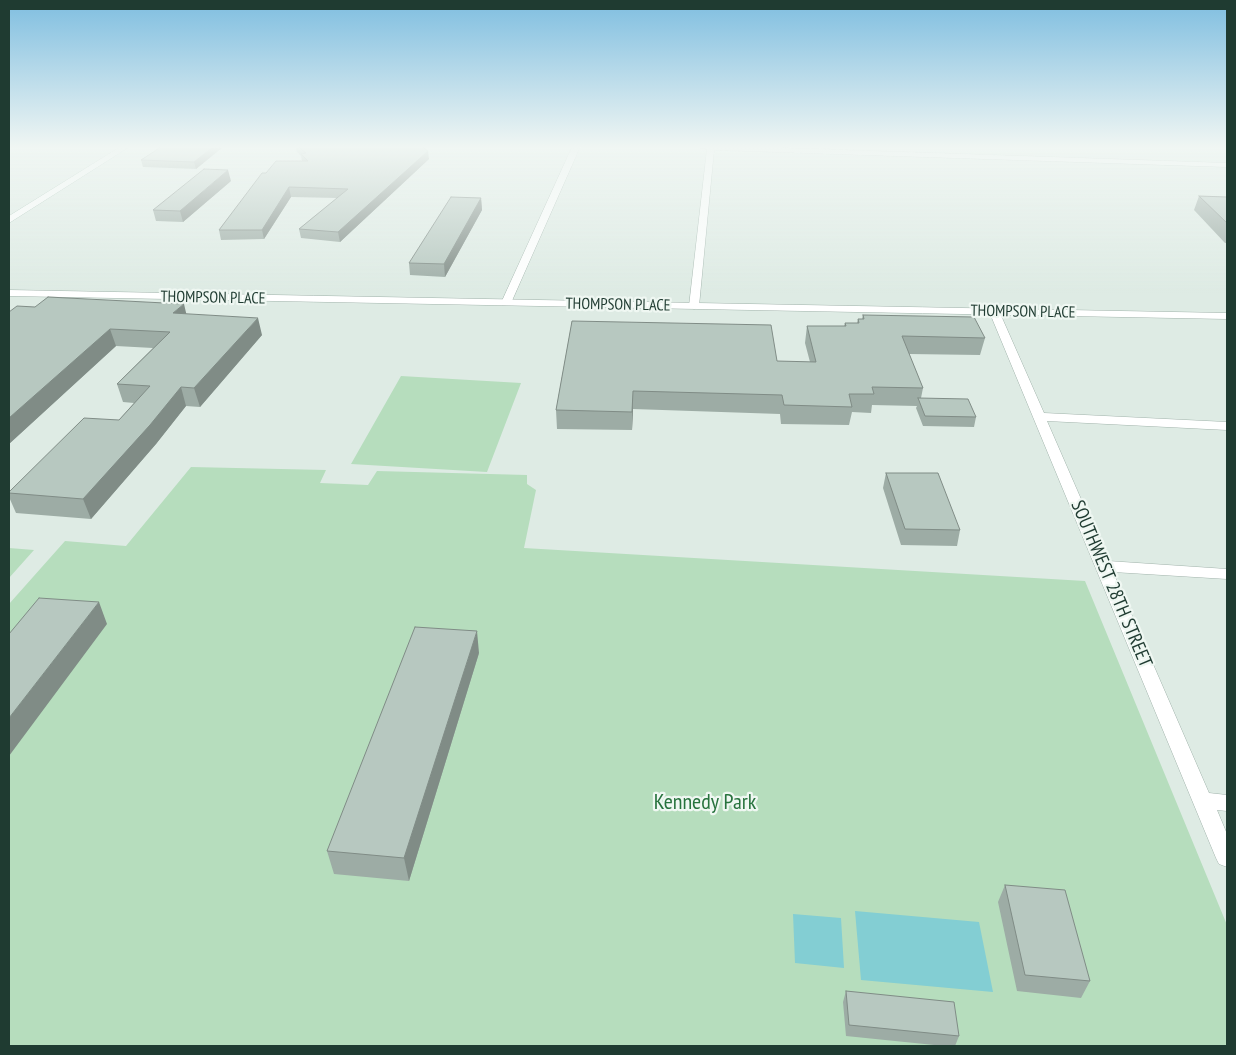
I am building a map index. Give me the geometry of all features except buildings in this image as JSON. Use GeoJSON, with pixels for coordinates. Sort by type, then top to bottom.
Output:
{"type":"FeatureCollection","features":[{"type":"Feature","properties":{"kind":"street"},"geometry":{"type":"LineString","coordinates":[[9,220],[47,196]]}},
{"type":"Feature","properties":{"kind":"street"},"geometry":{"type":"LineString","coordinates":[[506,303],[554,196]]}},
{"type":"Feature","properties":{"kind":"street"},"geometry":{"type":"LineString","coordinates":[[694,306],[705,196]]}},
{"type":"Feature","properties":{"kind":"street","name":"THOMPSON PLACE"},"geometry":{"type":"LineString","coordinates":[[9,293],[1227,316]]}},
{"type":"Feature","properties":{"kind":"street","name":"SOUTHWEST 28TH STREET"},"geometry":{"type":"LineString","coordinates":[[994,311],[1227,858]]}},
{"type":"Feature","properties":{"kind":"street"},"geometry":{"type":"LineString","coordinates":[[1040,417],[1227,426]]}},
{"type":"Feature","properties":{"kind":"street"},"geometry":{"type":"LineString","coordinates":[[1104,566],[1227,574]]}},
{"type":"Feature","properties":{"kind":"street"},"geometry":{"type":"LineString","coordinates":[[1203,801],[1227,803]]}},
{"type":"Feature","properties":{"kind":"green space"},"geometry":{"type":"Polygon","coordinates":[[[401,376],[521,383],[487,472],[351,464],[401,376]]]}},
{"type":"Feature","properties":{"kind":"green space","name":"Kennedy Park"},"geometry":{"type":"Polygon","coordinates":[[[191,467],[326,470],[320,483],[368,485],[377,471],[527,475],[527,484],[536,490],[524,548],[1085,581],[1227,925],[1227,1046],[9,1046],[9,604],[65,541],[126,546],[191,467]]]}},
{"type":"Feature","properties":{"kind":"green space"},"geometry":{"type":"Polygon","coordinates":[[[9,548],[34,550],[9,578],[9,548]]]}},
{"type":"Feature","properties":{"kind":"water"},"geometry":{"type":"Polygon","coordinates":[[[855,911],[979,922],[993,992],[861,980],[855,911]]]}},
{"type":"Feature","properties":{"kind":"water"},"geometry":{"type":"Polygon","coordinates":[[[793,914],[841,918],[844,968],[795,963],[793,914]]]}}]}
